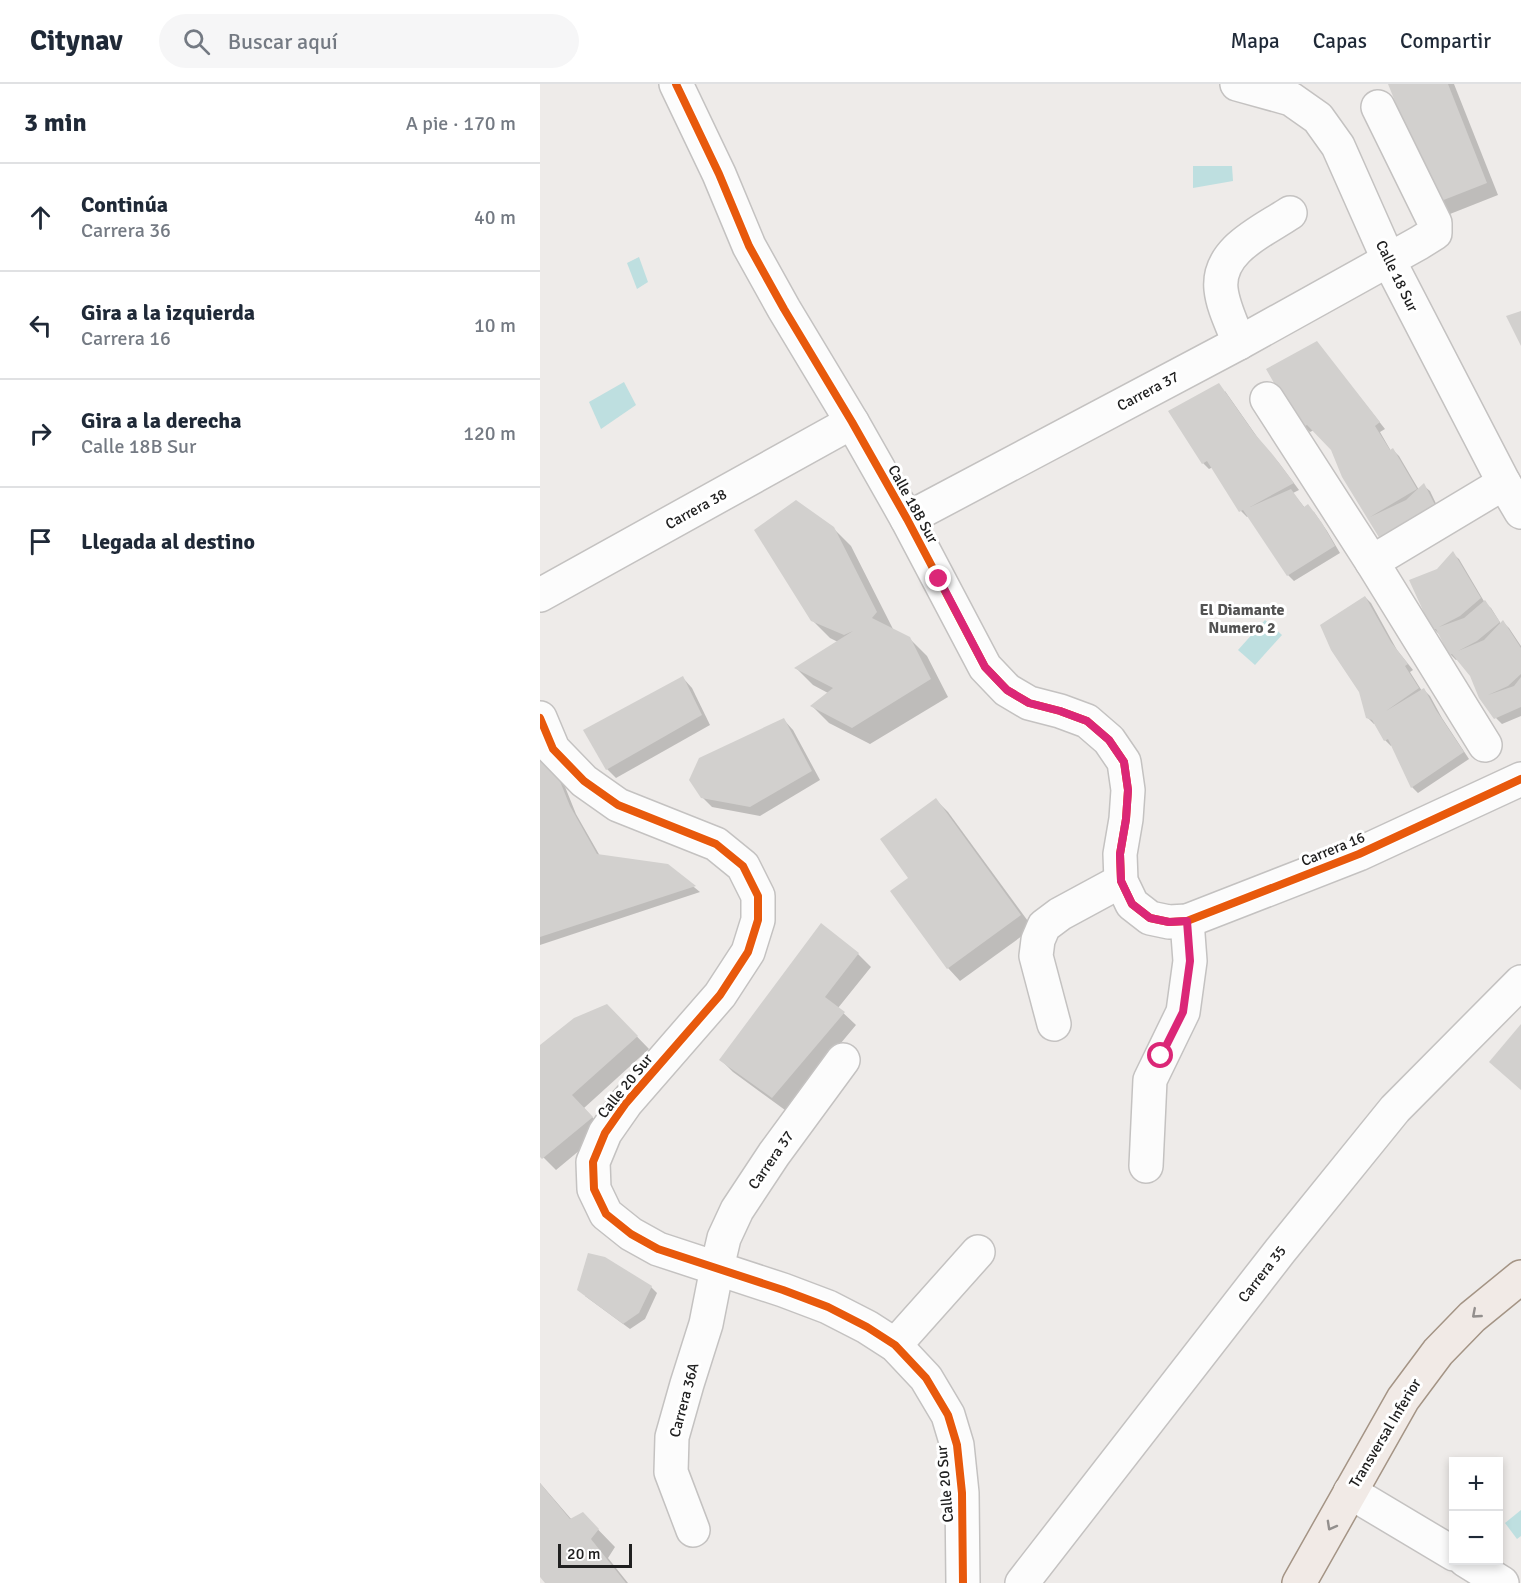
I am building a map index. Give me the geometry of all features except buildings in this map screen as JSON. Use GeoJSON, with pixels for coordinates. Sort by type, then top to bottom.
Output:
{"type":"FeatureCollection","features":[{"type":"Feature","properties":{"kind":"main road","name":"Transversal Inferior"},"geometry":{"type":"LineString","coordinates":[[1299,1583],[1403,1399],[1438,1352],[1472,1317],[1521,1277]]}},
{"type":"Feature","properties":{"kind":"street","name":"Calle 18B Sur"},"geometry":{"type":"LineString","coordinates":[[676,84],[719,174],[749,246],[907,519],[985,667],[1007,690],[1029,703],[1087,721],[1109,740],[1124,762],[1128,790],[1120,854],[1121,881],[1132,904],[1150,918]]}},
{"type":"Feature","properties":{"kind":"street","name":"Calle 18 Sur"},"geometry":{"type":"LineString","coordinates":[[1254,86],[1291,99],[1318,118],[1338,146],[1389,261],[1521,512]]}},
{"type":"Feature","properties":{"kind":"street","name":"Carrera 37"},"geometry":{"type":"LineString","coordinates":[[907,519],[1239,343],[1389,261],[1435,233],[1435,223],[1378,107]]}},
{"type":"Feature","properties":{"kind":"street"},"geometry":{"type":"LineString","coordinates":[[1239,343],[1221,288],[1224,267],[1236,248],[1290,213]]}},
{"type":"Feature","properties":{"kind":"street"},"geometry":{"type":"LineString","coordinates":[[1267,399],[1372,562],[1485,745]]}},
{"type":"Feature","properties":{"kind":"street","name":"Carrera 38"},"geometry":{"type":"LineString","coordinates":[[540,595],[852,422]]}},
{"type":"Feature","properties":{"kind":"street"},"geometry":{"type":"LineString","coordinates":[[1372,562],[1504,483]]}},
{"type":"Feature","properties":{"kind":"street","name":"Calle 20 Sur"},"geometry":{"type":"LineString","coordinates":[[540,718],[553,749],[584,781],[618,805],[716,844],[743,866],[758,896],[758,920],[748,952],[720,994],[626,1103],[606,1133],[593,1161],[594,1189],[606,1214],[631,1234],[658,1249],[828,1307],[867,1327],[895,1345],[926,1378],[948,1415],[957,1445],[962,1493],[963,1583]]}},
{"type":"Feature","properties":{"kind":"street","name":"Carrera 16"},"geometry":{"type":"LineString","coordinates":[[1150,918],[1169,922],[1187,921],[1359,854],[1521,779]]}},
{"type":"Feature","properties":{"kind":"street"},"geometry":{"type":"LineString","coordinates":[[1054,1024],[1036,956],[1038,940],[1044,926],[1060,914],[1121,881]]}},
{"type":"Feature","properties":{"kind":"street"},"geometry":{"type":"LineString","coordinates":[[1146,1166],[1150,1080],[1183,1012],[1190,961],[1187,921]]}},
{"type":"Feature","properties":{"kind":"street","name":"Carrera 35"},"geometry":{"type":"LineString","coordinates":[[1022,1583],[1280,1251],[1395,1110],[1521,982]]}},
{"type":"Feature","properties":{"kind":"street","name":"Carrera 37"},"geometry":{"type":"LineString","coordinates":[[717,1268],[724,1238],[736,1210],[843,1060]]}},
{"type":"Feature","properties":{"kind":"street"},"geometry":{"type":"LineString","coordinates":[[895,1345],[978,1252]]}},
{"type":"Feature","properties":{"kind":"street","name":"Carrera 36A"},"geometry":{"type":"LineString","coordinates":[[693,1530],[671,1472],[672,1437],[706,1324],[717,1268]]}},
{"type":"Feature","properties":{"kind":"street"},"geometry":{"type":"LineString","coordinates":[[1350,1492],[1449,1551]]}},
{"type":"Feature","properties":{"kind":"street"},"geometry":{"type":"LineString","coordinates":[[1473,1565],[1503,1583]]}},
{"type":"Feature","properties":{"kind":"water"},"geometry":{"type":"Polygon","coordinates":[[[1193,166],[1232,166],[1233,181],[1193,188],[1193,166]]]}},
{"type":"Feature","properties":{"kind":"water"},"geometry":{"type":"Polygon","coordinates":[[[639,257],[648,282],[637,289],[627,263],[639,257]]]}},
{"type":"Feature","properties":{"kind":"water"},"geometry":{"type":"Polygon","coordinates":[[[624,382],[636,405],[601,429],[589,402],[624,382]]]}},
{"type":"Feature","properties":{"kind":"water"},"geometry":{"type":"Polygon","coordinates":[[[1265,620],[1282,635],[1255,665],[1238,650],[1265,620]]]}},
{"type":"Feature","properties":{"kind":"water"},"geometry":{"type":"Polygon","coordinates":[[[1521,1510],[1521,1536],[1517,1539],[1505,1523],[1521,1510]]]}},
{"type":"Feature","properties":{"kind":"cycle path"},"geometry":{"type":"LineString","coordinates":[[676,84],[719,174],[749,246],[907,519],[985,667],[1007,690],[1029,703],[1087,721],[1109,740],[1124,762],[1128,790],[1120,854],[1121,881],[1132,904],[1150,918],[1169,922],[1187,921],[1359,854],[1521,779]]}},
{"type":"Feature","properties":{"kind":"cycle path"},"geometry":{"type":"LineString","coordinates":[[540,718],[553,749],[584,781],[618,805],[716,844],[743,866],[758,896],[758,920],[748,952],[720,995],[626,1103],[605,1133],[593,1162],[594,1189],[606,1214],[631,1234],[658,1249],[828,1307],[867,1327],[895,1345],[926,1378],[948,1415],[957,1445],[962,1493],[963,1583]]}},
{"type":"Feature","properties":{"kind":"district","name":"El Diamante Numero 2"},"geometry":{"type":"Point","coordinates":[1242,618]}},
{"type":"Feature","properties":{"kind":"route"},"geometry":{"type":"LineString","coordinates":[[939,579],[985,667],[1007,690],[1029,703],[1087,721],[1109,740],[1124,762],[1128,790],[1120,854],[1121,881],[1132,904],[1150,918],[1169,922],[1187,921],[1190,961],[1183,1012],[1161,1056]]}}]}
